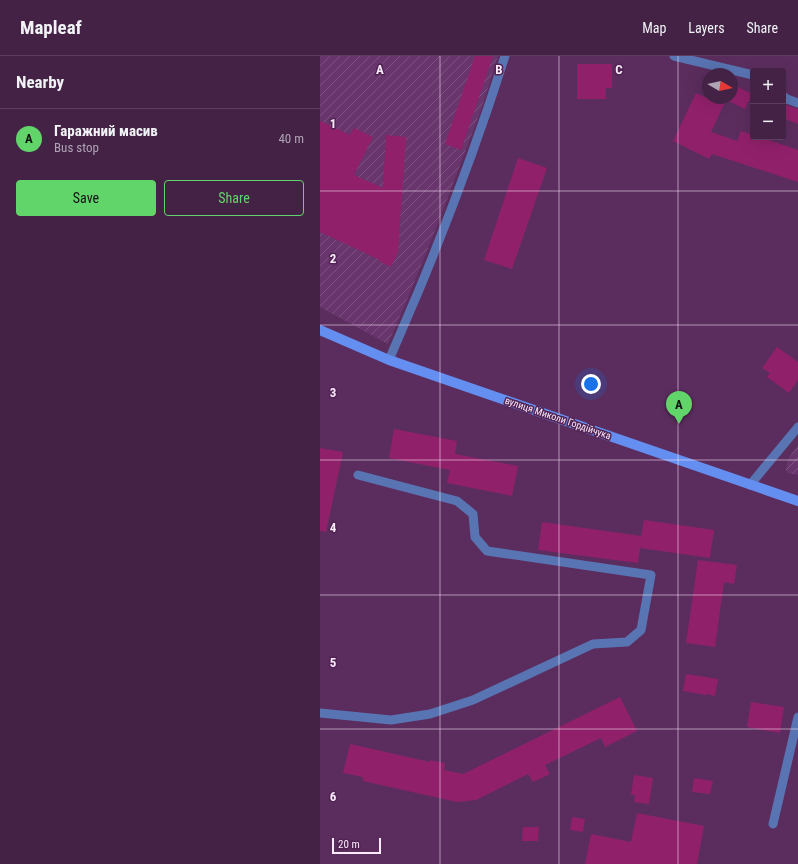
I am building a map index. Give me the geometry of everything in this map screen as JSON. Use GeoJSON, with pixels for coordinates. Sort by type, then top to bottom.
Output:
{"type":"FeatureCollection","features":[{"type":"Feature","properties":{"kind":"street","name":"вулиця Миколи Гордійчука"},"geometry":{"type":"LineString","coordinates":[[320,330],[389,360],[798,501]]}},
{"type":"Feature","properties":{"kind":"lane"},"geometry":{"type":"LineString","coordinates":[[389,360],[445,226],[487,112],[505,56]]}},
{"type":"Feature","properties":{"kind":"lane"},"geometry":{"type":"LineString","coordinates":[[674,56],[750,74]]}},
{"type":"Feature","properties":{"kind":"lane"},"geometry":{"type":"LineString","coordinates":[[786,98],[798,103]]}},
{"type":"Feature","properties":{"kind":"lane"},"geometry":{"type":"LineString","coordinates":[[750,485],[798,427]]}},
{"type":"Feature","properties":{"kind":"lane"},"geometry":{"type":"LineString","coordinates":[[320,712],[391,720],[430,714],[473,700],[594,644],[627,642],[641,630],[650,582],[651,575],[488,550],[475,537],[473,514],[457,501],[358,475]]}},
{"type":"Feature","properties":{"kind":"lane"},"geometry":{"type":"LineString","coordinates":[[773,824],[798,717]]}},
{"type":"Feature","properties":{"kind":"shaded area"},"geometry":{"type":"Polygon","coordinates":[[[320,56],[498,56],[481,110],[438,223],[388,344],[320,307],[320,56]]]}},
{"type":"Feature","properties":{"kind":"shaded area"},"geometry":{"type":"Polygon","coordinates":[[[798,445],[798,475],[787,473],[786,469],[788,459],[798,445]]]}},
{"type":"Feature","properties":{"kind":"building"},"geometry":{"type":"Polygon","coordinates":[[[475,56],[493,56],[461,150],[445,144],[475,56]]]}},
{"type":"Feature","properties":{"kind":"building"},"geometry":{"type":"Polygon","coordinates":[[[577,64],[612,64],[612,88],[606,88],[606,99],[577,99],[577,64]]]}},
{"type":"Feature","properties":{"kind":"building"},"geometry":{"type":"Polygon","coordinates":[[[738,87],[750,93],[750,98],[745,109],[734,104],[738,104],[738,87]]]}},
{"type":"Feature","properties":{"kind":"building"},"geometry":{"type":"Polygon","coordinates":[[[696,93],[702,96],[702,104],[724,104],[711,132],[737,141],[741,131],[750,134],[750,140],[769,140],[798,150],[798,182],[712,154],[709,159],[673,141],[696,93]]]}},
{"type":"Feature","properties":{"kind":"building"},"geometry":{"type":"Polygon","coordinates":[[[786,105],[798,109],[798,124],[786,119],[786,105]]]}},
{"type":"Feature","properties":{"kind":"building"},"geometry":{"type":"Polygon","coordinates":[[[320,121],[350,135],[354,128],[373,137],[354,175],[383,188],[386,135],[406,137],[398,252],[391,267],[379,261],[380,260],[320,232],[320,121]]]}},
{"type":"Feature","properties":{"kind":"building"},"geometry":{"type":"Polygon","coordinates":[[[518,158],[547,168],[512,269],[484,260],[518,158]]]}},
{"type":"Feature","properties":{"kind":"building"},"geometry":{"type":"Polygon","coordinates":[[[777,347],[798,362],[798,380],[789,393],[767,377],[770,373],[762,368],[777,347]]]}},
{"type":"Feature","properties":{"kind":"building"},"geometry":{"type":"Polygon","coordinates":[[[394,429],[457,441],[455,454],[518,466],[512,496],[447,483],[450,470],[389,458],[394,429]]]}},
{"type":"Feature","properties":{"kind":"building"},"geometry":{"type":"Polygon","coordinates":[[[320,448],[343,452],[326,532],[320,531],[320,448]]]}},
{"type":"Feature","properties":{"kind":"building"},"geometry":{"type":"Polygon","coordinates":[[[644,520],[714,530],[710,558],[640,548],[638,563],[538,550],[542,522],[641,536],[644,520]]]}},
{"type":"Feature","properties":{"kind":"building"},"geometry":{"type":"Polygon","coordinates":[[[698,560],[737,565],[734,584],[724,582],[715,647],[686,643],[698,560]]]}},
{"type":"Feature","properties":{"kind":"building"},"geometry":{"type":"Polygon","coordinates":[[[686,674],[718,679],[715,696],[683,691],[686,674]]]}},
{"type":"Feature","properties":{"kind":"building"},"geometry":{"type":"Polygon","coordinates":[[[620,697],[637,731],[605,747],[601,738],[545,765],[550,774],[533,782],[528,774],[476,800],[457,802],[363,781],[363,777],[343,773],[350,744],[430,762],[430,760],[445,763],[444,770],[463,774],[620,697]]]}},
{"type":"Feature","properties":{"kind":"building"},"geometry":{"type":"Polygon","coordinates":[[[751,702],[784,707],[780,733],[747,727],[751,702]]]}},
{"type":"Feature","properties":{"kind":"building"},"geometry":{"type":"Polygon","coordinates":[[[634,775],[653,778],[649,804],[634,802],[635,795],[631,795],[634,775]]]}},
{"type":"Feature","properties":{"kind":"building"},"geometry":{"type":"Polygon","coordinates":[[[694,778],[713,781],[710,794],[692,792],[694,778]]]}},
{"type":"Feature","properties":{"kind":"building"},"geometry":{"type":"Polygon","coordinates":[[[637,813],[704,826],[697,864],[585,864],[591,834],[631,842],[637,813]]]}},
{"type":"Feature","properties":{"kind":"building"},"geometry":{"type":"Polygon","coordinates":[[[572,817],[585,819],[583,832],[570,830],[572,817]]]}},
{"type":"Feature","properties":{"kind":"building"},"geometry":{"type":"Polygon","coordinates":[[[523,827],[539,827],[538,841],[522,841],[523,827]]]}},
{"type":"Feature","properties":{"kind":"place","name":"Гаражний масив"},"geometry":{"type":"Point","coordinates":[679,424]}}]}
